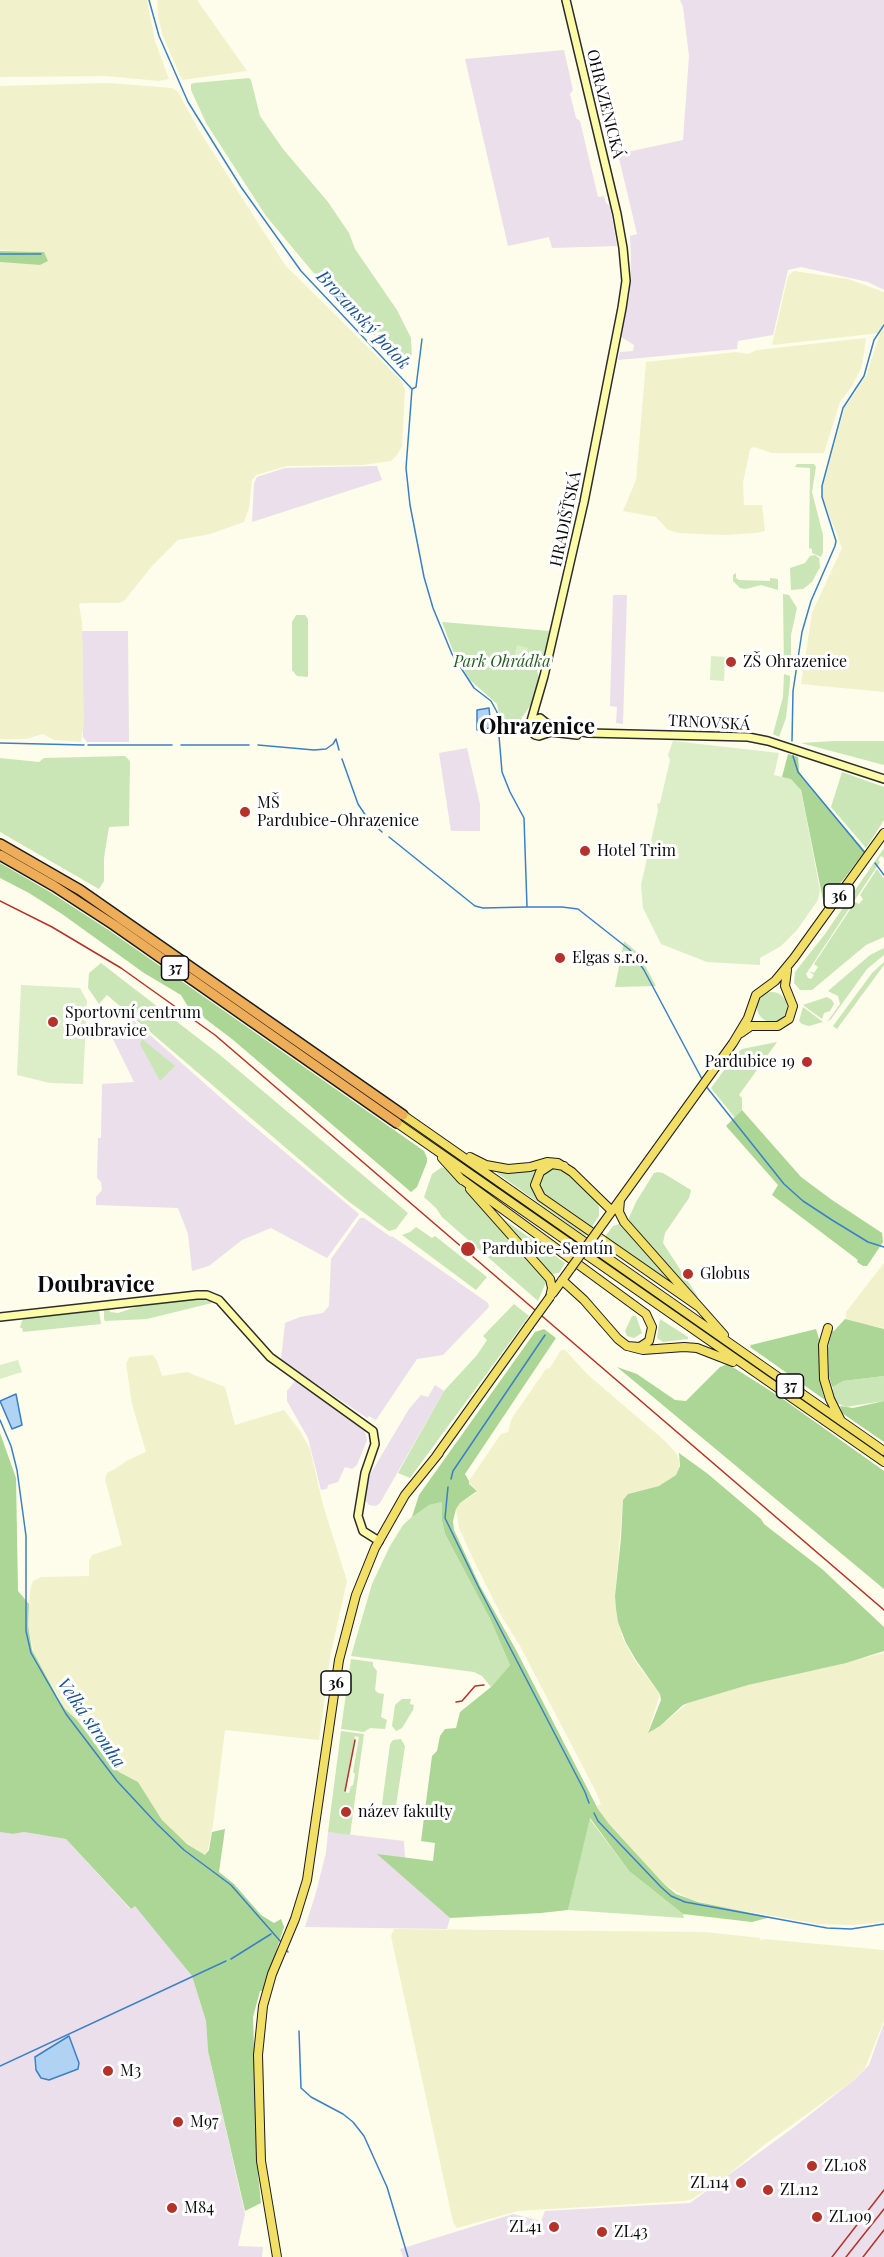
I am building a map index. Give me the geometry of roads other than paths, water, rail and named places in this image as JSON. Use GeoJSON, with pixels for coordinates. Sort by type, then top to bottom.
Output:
{"type":"FeatureCollection","features":[{"type":"Feature","properties":{"kind":"highway","name":"37"},"geometry":{"type":"LineString","coordinates":[[0,844],[80,891],[400,1119]]}},
{"type":"Feature","properties":{"kind":"highway","name":"37"},"geometry":{"type":"LineString","coordinates":[[0,855],[54,886],[114,925],[400,1119]]}},
{"type":"Feature","properties":{"kind":"main road","name":"36"},"geometry":{"type":"LineString","coordinates":[[733,1043],[748,1028],[781,1025],[791,1016],[793,1004],[785,979],[788,968],[884,833]]}},
{"type":"Feature","properties":{"kind":"main road","name":"36"},"geometry":{"type":"LineString","coordinates":[[277,2257],[262,2175],[257,2062],[263,2006],[272,1974],[302,1898],[309,1869],[342,1643],[362,1578],[379,1541],[415,1480],[439,1453],[733,1043],[748,1018],[757,993],[766,987],[794,958]]}},
{"type":"Feature","properties":{"kind":"main road"},"geometry":{"type":"LineString","coordinates":[[766,987],[779,987],[788,993]]}},
{"type":"Feature","properties":{"kind":"main road"},"geometry":{"type":"LineString","coordinates":[[753,1002],[756,1018],[770,1027]]}},
{"type":"Feature","properties":{"kind":"main road","name":"37"},"geometry":{"type":"LineString","coordinates":[[400,1119],[436,1139],[884,1451]]}},
{"type":"Feature","properties":{"kind":"main road","name":"37"},"geometry":{"type":"LineString","coordinates":[[400,1119],[430,1146],[884,1462]]}},
{"type":"Feature","properties":{"kind":"main road"},"geometry":{"type":"LineString","coordinates":[[436,1139],[493,1167],[521,1168],[551,1161],[564,1166],[612,1211]]}},
{"type":"Feature","properties":{"kind":"main road"},"geometry":{"type":"LineString","coordinates":[[430,1146],[550,1279],[552,1288],[550,1297]]}},
{"type":"Feature","properties":{"kind":"main road"},"geometry":{"type":"LineString","coordinates":[[564,1166],[548,1165],[537,1176],[536,1190],[543,1199],[699,1307]]}},
{"type":"Feature","properties":{"kind":"main road"},"geometry":{"type":"LineString","coordinates":[[460,1178],[646,1314],[652,1327],[649,1341],[638,1348],[627,1346]]}},
{"type":"Feature","properties":{"kind":"main road"},"geometry":{"type":"LineString","coordinates":[[601,1200],[612,1201],[622,1196]]}},
{"type":"Feature","properties":{"kind":"main road"},"geometry":{"type":"LineString","coordinates":[[622,1196],[619,1210],[623,1220],[738,1348]]}},
{"type":"Feature","properties":{"kind":"main road"},"geometry":{"type":"LineString","coordinates":[[562,1280],[627,1346],[643,1350],[697,1348],[751,1370]]}},
{"type":"Feature","properties":{"kind":"main road"},"geometry":{"type":"LineString","coordinates":[[828,1328],[823,1345],[824,1379],[830,1399],[843,1423]]}},
{"type":"Feature","properties":{"kind":"street","name":"OHRAZENICKÁ"},"geometry":{"type":"LineString","coordinates":[[566,0],[623,248],[626,280],[611,367]]}},
{"type":"Feature","properties":{"kind":"street","name":"HRADIŠŤSKÁ"},"geometry":{"type":"LineString","coordinates":[[531,721],[544,676],[584,502],[611,367]]}},
{"type":"Feature","properties":{"kind":"street","name":"HRADIŠŤSKÁ"},"geometry":{"type":"LineString","coordinates":[[544,676],[541,702],[545,721]]}},
{"type":"Feature","properties":{"kind":"street"},"geometry":{"type":"LineString","coordinates":[[539,718],[545,721],[546,730],[542,734],[535,735],[531,732],[529,727],[531,721],[539,718]]}},
{"type":"Feature","properties":{"kind":"street","name":"TRNOVSKÁ"},"geometry":{"type":"LineString","coordinates":[[545,721],[556,727],[598,733]]}},
{"type":"Feature","properties":{"kind":"street","name":"TRNOVSKÁ"},"geometry":{"type":"LineString","coordinates":[[542,734],[549,732],[571,735],[598,733],[748,737],[768,741],[884,779]]}},
{"type":"Feature","properties":{"kind":"street"},"geometry":{"type":"LineString","coordinates":[[0,1317],[197,1295],[207,1295],[219,1300],[270,1358],[373,1431],[375,1444],[365,1473],[358,1516],[363,1531],[379,1541]]}},
{"type":"Feature","properties":{"kind":"water"},"geometry":{"type":"Polygon","coordinates":[[[489,708],[491,728],[477,730],[477,710],[489,708]]]}},
{"type":"Feature","properties":{"kind":"water"},"geometry":{"type":"Polygon","coordinates":[[[16,1394],[22,1425],[12,1429],[0,1401],[16,1394]]]}},
{"type":"Feature","properties":{"kind":"water"},"geometry":{"type":"Polygon","coordinates":[[[69,2036],[79,2063],[78,2069],[49,2080],[41,2078],[36,2070],[35,2057],[69,2036]]]}},
{"type":"Feature","properties":{"kind":"waterway","name":"Brozanský potok"},"geometry":{"type":"LineString","coordinates":[[149,0],[159,36],[188,102],[241,187],[301,271],[412,389],[406,468],[410,505],[424,577],[433,608],[452,654],[474,688],[491,701],[497,712],[502,772],[524,818],[527,907],[578,909],[630,950],[644,970],[703,1081]]}},
{"type":"Feature","properties":{"kind":"waterway"},"geometry":{"type":"LineString","coordinates":[[0,254],[41,254]]}},
{"type":"Feature","properties":{"kind":"waterway"},"geometry":{"type":"LineString","coordinates":[[792,741],[793,691],[802,632],[811,601],[836,541],[822,497],[822,486],[843,408],[864,376],[874,340],[884,325]]}},
{"type":"Feature","properties":{"kind":"waterway"},"geometry":{"type":"LineString","coordinates":[[412,389],[416,387],[422,339]]}},
{"type":"Feature","properties":{"kind":"waterway"},"geometry":{"type":"LineString","coordinates":[[258,745],[314,750],[326,749],[336,739],[339,750]]}},
{"type":"Feature","properties":{"kind":"waterway"},"geometry":{"type":"LineString","coordinates":[[0,743],[84,745]]}},
{"type":"Feature","properties":{"kind":"waterway"},"geometry":{"type":"LineString","coordinates":[[88,745],[172,745]]}},
{"type":"Feature","properties":{"kind":"waterway"},"geometry":{"type":"LineString","coordinates":[[181,745],[249,745]]}},
{"type":"Feature","properties":{"kind":"waterway"},"geometry":{"type":"LineString","coordinates":[[793,756],[798,772],[865,853]]}},
{"type":"Feature","properties":{"kind":"waterway"},"geometry":{"type":"LineString","coordinates":[[342,759],[358,804],[368,819],[382,832]]}},
{"type":"Feature","properties":{"kind":"waterway"},"geometry":{"type":"LineString","coordinates":[[389,837],[475,906],[483,908],[526,907]]}},
{"type":"Feature","properties":{"kind":"waterway"},"geometry":{"type":"LineString","coordinates":[[875,863],[884,875]]}},
{"type":"Feature","properties":{"kind":"waterway","name":"Brozanský potok"},"geometry":{"type":"LineString","coordinates":[[705,1085],[784,1184],[803,1201],[832,1220],[868,1242],[884,1247]]}},
{"type":"Feature","properties":{"kind":"waterway"},"geometry":{"type":"LineString","coordinates":[[451,1479],[453,1471],[545,1335]]}},
{"type":"Feature","properties":{"kind":"waterway","name":"Velká strouha"},"geometry":{"type":"LineString","coordinates":[[0,1420],[11,1446],[17,1470],[26,1536],[26,1631],[31,1653],[66,1714],[117,1781],[184,1850],[231,1885],[281,1942]]}},
{"type":"Feature","properties":{"kind":"waterway"},"geometry":{"type":"LineString","coordinates":[[448,1487],[445,1518],[589,1803]]}},
{"type":"Feature","properties":{"kind":"waterway"},"geometry":{"type":"LineString","coordinates":[[594,1813],[598,1821],[661,1887],[671,1896],[685,1902],[827,1928],[851,1929],[884,1924]]}},
{"type":"Feature","properties":{"kind":"waterway"},"geometry":{"type":"LineString","coordinates":[[231,1959],[271,1934]]}},
{"type":"Feature","properties":{"kind":"waterway"},"geometry":{"type":"LineString","coordinates":[[0,2066],[226,1961]]}},
{"type":"Feature","properties":{"kind":"waterway","name":"Velká strouha"},"geometry":{"type":"LineString","coordinates":[[299,2031],[301,2088],[311,2097],[343,2114],[364,2136],[387,2187],[408,2257]]}},
{"type":"Feature","properties":{"kind":"railway"},"geometry":{"type":"LineString","coordinates":[[0,901],[52,927],[121,968],[215,1035],[884,1610]]}},
{"type":"Feature","properties":{"kind":"railway"},"geometry":{"type":"LineString","coordinates":[[456,1702],[462,1701],[475,1686],[484,1685]]}},
{"type":"Feature","properties":{"kind":"railway"},"geometry":{"type":"LineString","coordinates":[[345,1791],[355,1740]]}},
{"type":"Feature","properties":{"kind":"railway"},"geometry":{"type":"LineString","coordinates":[[832,2257],[884,2190]]}},
{"type":"Feature","properties":{"kind":"railway"},"geometry":{"type":"LineString","coordinates":[[846,2257],[884,2209]]}},
{"type":"Feature","properties":{"kind":"railway"},"geometry":{"type":"LineString","coordinates":[[863,2257],[884,2230]]}},
{"type":"Feature","properties":{"kind":"place","name":"ZŠ Ohrazenice"},"geometry":{"type":"Point","coordinates":[731,662]}},
{"type":"Feature","properties":{"kind":"place","name":"MŠ Pardubice-Ohrazenice"},"geometry":{"type":"Point","coordinates":[245,812]}},
{"type":"Feature","properties":{"kind":"place","name":"Hotel Trim"},"geometry":{"type":"Point","coordinates":[585,851]}},
{"type":"Feature","properties":{"kind":"place","name":"Elgas s.r.o."},"geometry":{"type":"Point","coordinates":[560,958]}},
{"type":"Feature","properties":{"kind":"place","name":"Sportovní centrum Doubravice"},"geometry":{"type":"Point","coordinates":[53,1022]}},
{"type":"Feature","properties":{"kind":"place","name":"Pardubice 19"},"geometry":{"type":"Point","coordinates":[807,1062]}},
{"type":"Feature","properties":{"kind":"place","name":"Pardubice-Semtín"},"geometry":{"type":"Point","coordinates":[468,1249]}},
{"type":"Feature","properties":{"kind":"place","name":"Globus"},"geometry":{"type":"Point","coordinates":[688,1274]}},
{"type":"Feature","properties":{"kind":"place","name":"název fakulty"},"geometry":{"type":"Point","coordinates":[346,1812]}},
{"type":"Feature","properties":{"kind":"place","name":"M3"},"geometry":{"type":"Point","coordinates":[108,2071]}},
{"type":"Feature","properties":{"kind":"place","name":"M97"},"geometry":{"type":"Point","coordinates":[178,2122]}},
{"type":"Feature","properties":{"kind":"place","name":"ZL108"},"geometry":{"type":"Point","coordinates":[812,2166]}},
{"type":"Feature","properties":{"kind":"place","name":"ZL114"},"geometry":{"type":"Point","coordinates":[741,2183]}},
{"type":"Feature","properties":{"kind":"place","name":"ZL112"},"geometry":{"type":"Point","coordinates":[768,2190]}},
{"type":"Feature","properties":{"kind":"place","name":"M84"},"geometry":{"type":"Point","coordinates":[172,2208]}},
{"type":"Feature","properties":{"kind":"place","name":"ZL109"},"geometry":{"type":"Point","coordinates":[817,2217]}},
{"type":"Feature","properties":{"kind":"place","name":"ZL41"},"geometry":{"type":"Point","coordinates":[554,2227]}},
{"type":"Feature","properties":{"kind":"place","name":"ZL43"},"geometry":{"type":"Point","coordinates":[602,2232]}},
{"type":"Feature","properties":{"kind":"district","name":"Ohrazenice"},"geometry":{"type":"Point","coordinates":[537,727]}},
{"type":"Feature","properties":{"kind":"district","name":"Doubravice"},"geometry":{"type":"Point","coordinates":[96,1285]}},
{"type":"Feature","properties":{"kind":"park label","name":"Park Ohrádka"},"geometry":{"type":"Point","coordinates":[502,662]}}]}
